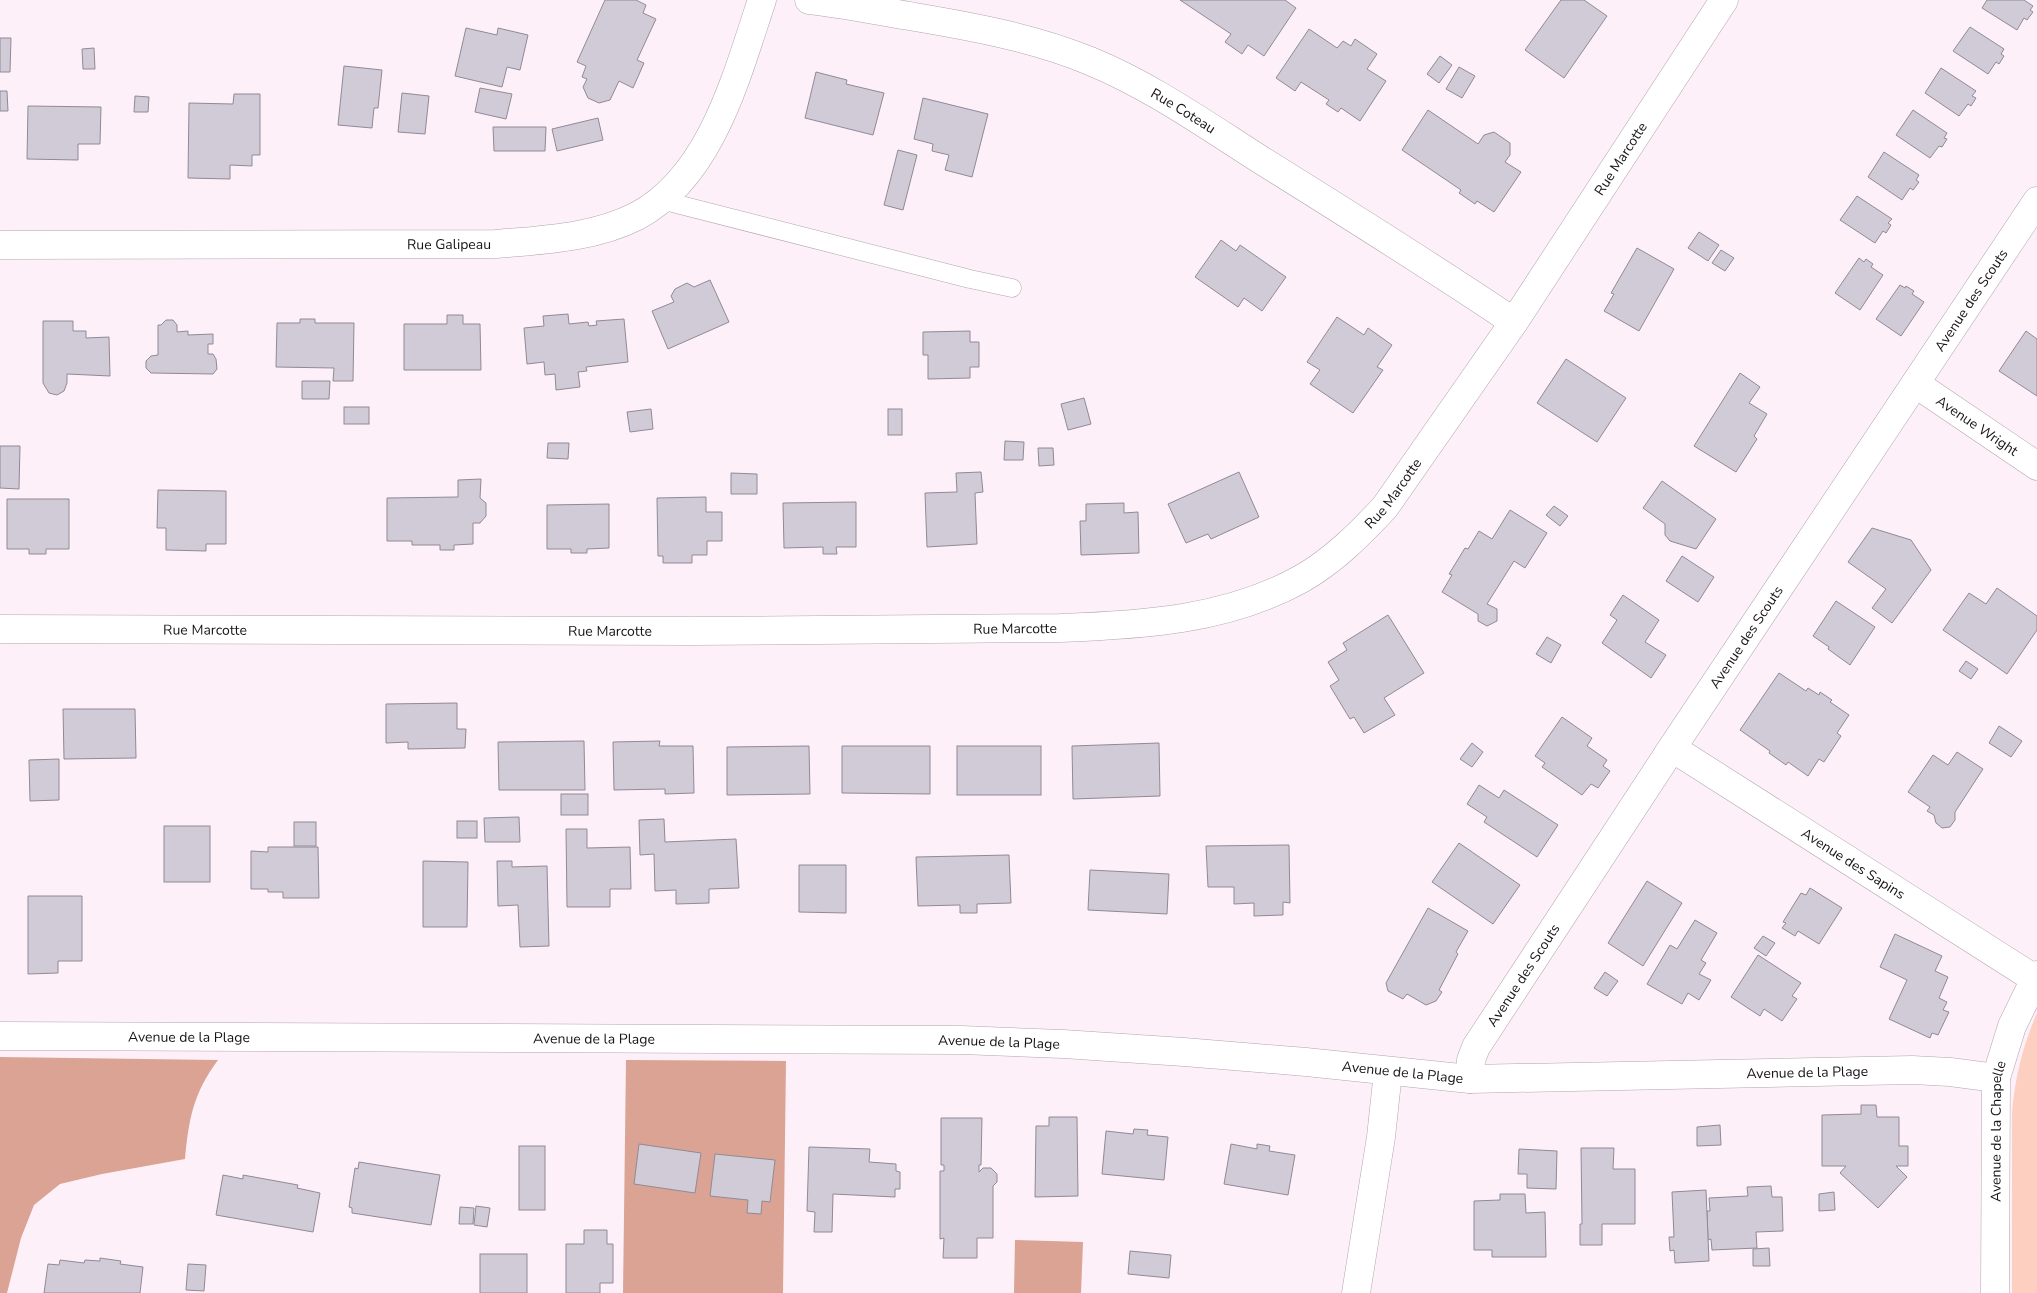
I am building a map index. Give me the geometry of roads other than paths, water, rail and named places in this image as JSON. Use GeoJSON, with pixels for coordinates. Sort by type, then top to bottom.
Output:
{"type":"FeatureCollection","features":[{"type":"Feature","properties":{"kind":"street","name":"Rue Galipeau"},"geometry":{"type":"LineString","coordinates":[[0,245],[496,244],[550,240],[611,226],[637,216],[661,200],[680,182],[696,160],[734,83],[762,0]]}},
{"type":"Feature","properties":{"kind":"street","name":"Rue Coteau"},"geometry":{"type":"LineString","coordinates":[[809,0],[958,24],[1031,41],[1061,50],[1119,73],[1173,104],[1414,256],[1514,322]]}},
{"type":"Feature","properties":{"kind":"street","name":"Rue Marcotte"},"geometry":{"type":"LineString","coordinates":[[0,629],[692,631],[1060,628],[1126,625],[1200,616],[1235,607],[1269,595],[1302,578],[1332,558],[1360,534],[1385,508],[1514,322],[1724,0]]}},
{"type":"Feature","properties":{"kind":"street","name":"Avenue des Scouts"},"geometry":{"type":"LineString","coordinates":[[1470,1079],[1471,1060],[1476,1047],[1672,748],[2037,201]]}},
{"type":"Feature","properties":{"kind":"street","name":"Avenue Wright"},"geometry":{"type":"LineString","coordinates":[[1916,384],[2037,466]]}},
{"type":"Feature","properties":{"kind":"street","name":"Avenue des Sapins"},"geometry":{"type":"LineString","coordinates":[[1672,748],[2036,977]]}},
{"type":"Feature","properties":{"kind":"street","name":"Avenue de la Chapelle"},"geometry":{"type":"LineString","coordinates":[[1995,1293],[1996,1078],[2012,1026],[2036,977]]}},
{"type":"Feature","properties":{"kind":"street","name":"Avenue de la Plage"},"geometry":{"type":"LineString","coordinates":[[0,1036],[997,1041],[1184,1052],[1306,1062],[1470,1079],[1912,1070],[1950,1072],[1996,1078]]}},
{"type":"Feature","properties":{"kind":"street"},"geometry":{"type":"LineString","coordinates":[[1356,1293],[1381,1137],[1388,1072]]}},
{"type":"Feature","properties":{"kind":"lane"},"geometry":{"type":"LineString","coordinates":[[661,200],[1012,288]]}}]}
